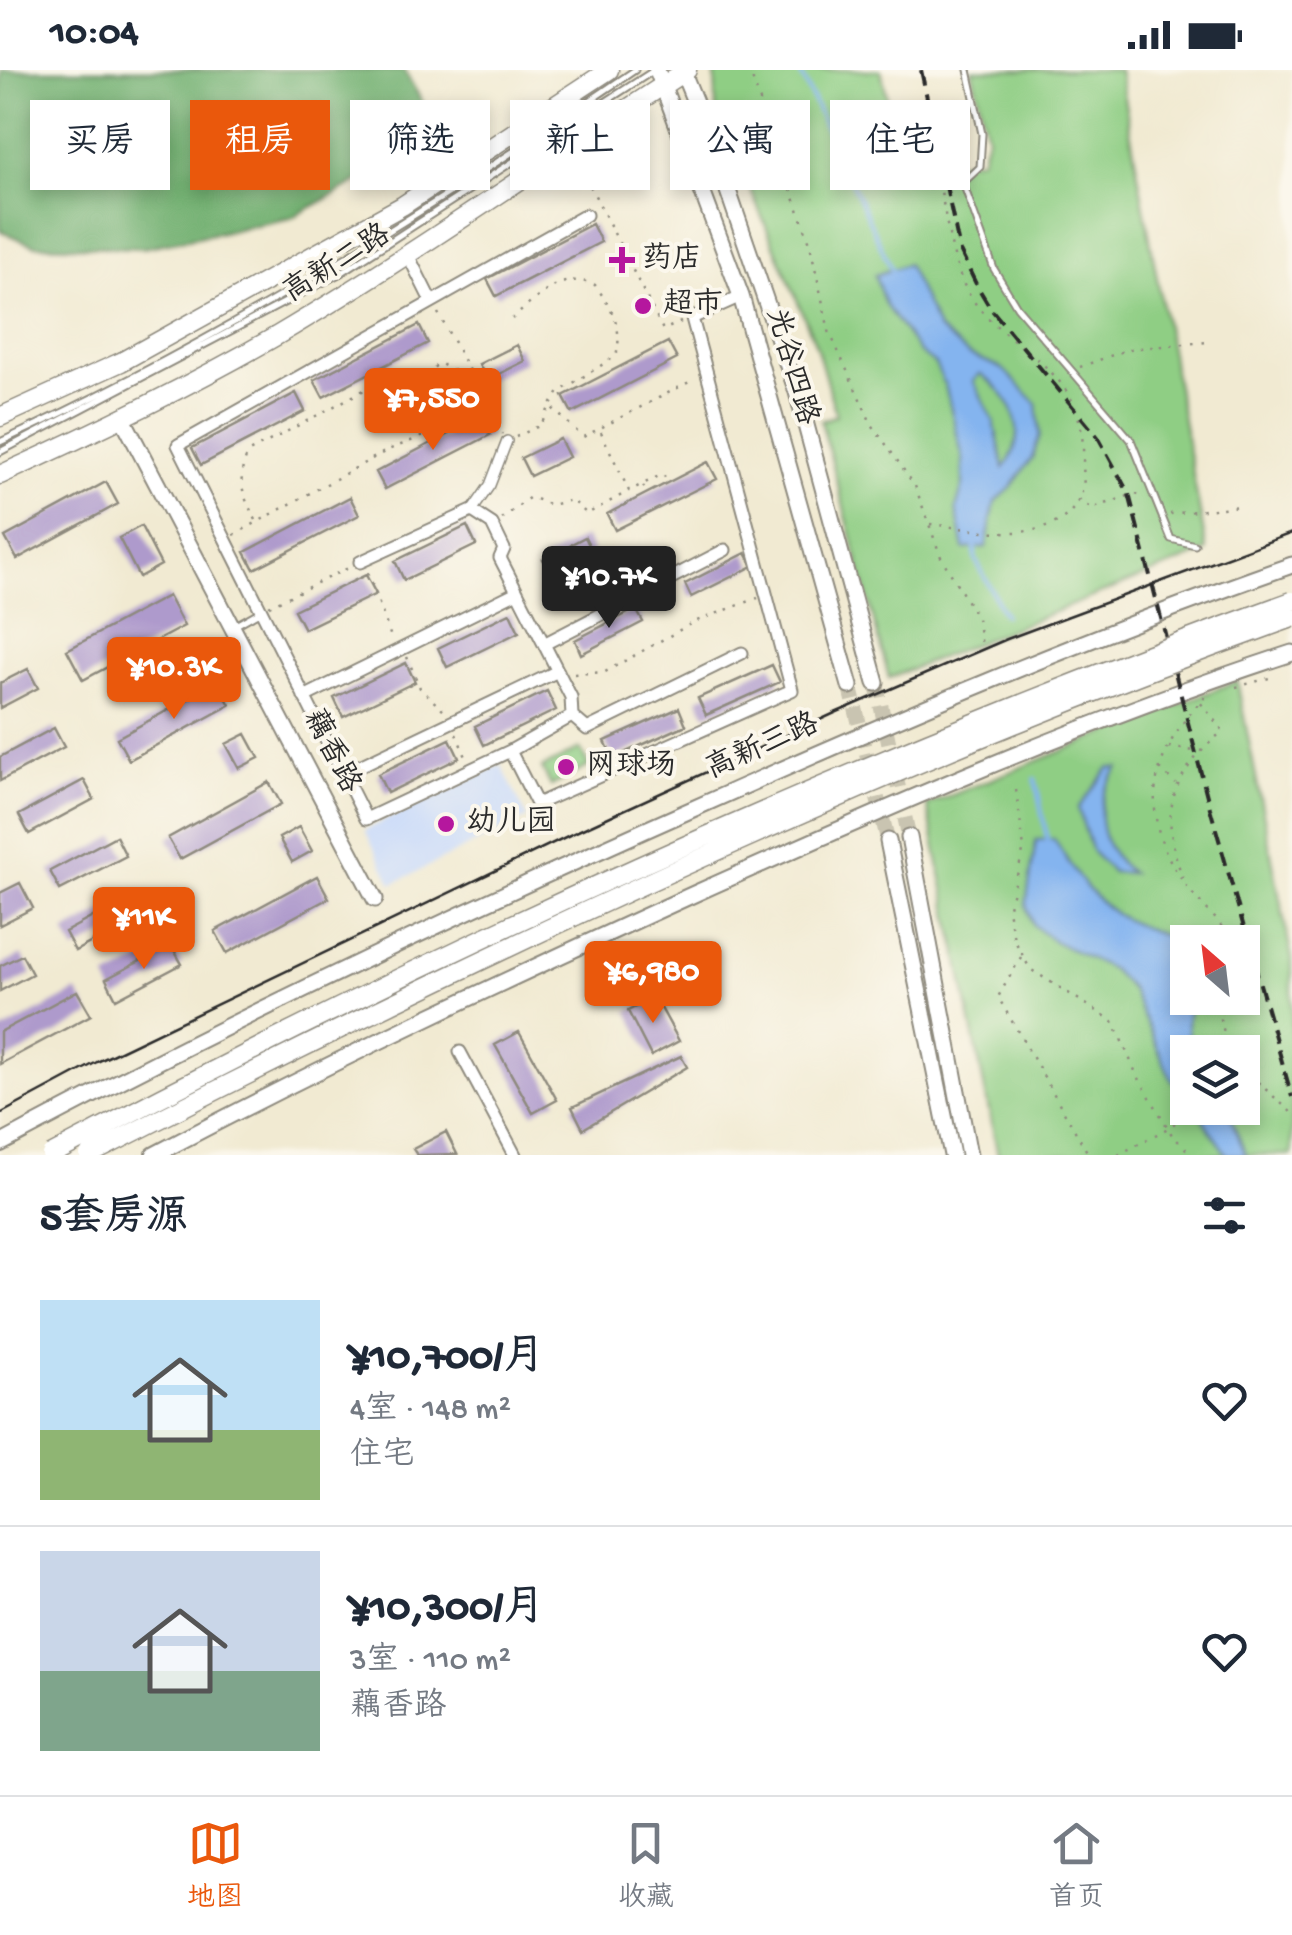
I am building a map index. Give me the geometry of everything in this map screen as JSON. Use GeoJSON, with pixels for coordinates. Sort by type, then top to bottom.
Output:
{"type":"FeatureCollection","features":[{"type":"Feature","properties":{"kind":"main road"},"geometry":{"type":"LineString","coordinates":[[579,89],[595,70]]}},
{"type":"Feature","properties":{"kind":"main road","name":"高新二路"},"geometry":{"type":"LineString","coordinates":[[0,418],[121,362],[402,206],[608,70]]}},
{"type":"Feature","properties":{"kind":"main road","name":"高新二路"},"geometry":{"type":"LineString","coordinates":[[0,475],[123,419],[276,336],[408,255],[659,75],[684,71]]}},
{"type":"Feature","properties":{"kind":"main road","name":"光谷四路"},"geometry":{"type":"LineString","coordinates":[[684,71],[797,392],[876,683]]}},
{"type":"Feature","properties":{"kind":"main road","name":"光谷四路"},"geometry":{"type":"LineString","coordinates":[[659,75],[742,296],[850,686]]}},
{"type":"Feature","properties":{"kind":"main road","name":"藕香路"},"geometry":{"type":"LineString","coordinates":[[123,419],[375,899]]}},
{"type":"Feature","properties":{"kind":"main road","name":"高新三路"},"geometry":{"type":"LineString","coordinates":[[0,1144],[174,1050],[474,906],[1064,648],[1292,565]]}},
{"type":"Feature","properties":{"kind":"main road","name":"高新三路"},"geometry":{"type":"LineString","coordinates":[[52,1155],[274,1041],[636,869],[1024,702],[1292,601]]}},
{"type":"Feature","properties":{"kind":"main road"},"geometry":{"type":"LineString","coordinates":[[89,1155],[444,978],[802,814],[1031,719],[1292,618]]}},
{"type":"Feature","properties":{"kind":"main road"},"geometry":{"type":"LineString","coordinates":[[154,1155],[503,980],[893,804],[1098,722],[1292,653]]}},
{"type":"Feature","properties":{"kind":"main road"},"geometry":{"type":"LineString","coordinates":[[909,837],[969,1155]]}},
{"type":"Feature","properties":{"kind":"main road"},"geometry":{"type":"LineString","coordinates":[[888,841],[952,1155]]}},
{"type":"Feature","properties":{"kind":"street"},"geometry":{"type":"LineString","coordinates":[[572,716],[366,819],[178,445],[430,299],[586,215]]}},
{"type":"Feature","properties":{"kind":"street"},"geometry":{"type":"LineString","coordinates":[[408,255],[430,299]]}},
{"type":"Feature","properties":{"kind":"street"},"geometry":{"type":"LineString","coordinates":[[510,750],[537,804],[792,690],[770,593],[692,318],[742,296]]}},
{"type":"Feature","properties":{"kind":"street"},"geometry":{"type":"LineString","coordinates":[[360,562],[472,511],[490,485],[506,441]]}},
{"type":"Feature","properties":{"kind":"street"},"geometry":{"type":"LineString","coordinates":[[472,511],[492,524],[504,549],[500,558],[571,697],[572,716],[587,729],[742,653]]}},
{"type":"Feature","properties":{"kind":"street"},"geometry":{"type":"LineString","coordinates":[[544,644],[725,550]]}},
{"type":"Feature","properties":{"kind":"street"},"geometry":{"type":"LineString","coordinates":[[304,698],[517,592]]}},
{"type":"Feature","properties":{"kind":"street"},"geometry":{"type":"LineString","coordinates":[[343,774],[558,671]]}},
{"type":"Feature","properties":{"kind":"street"},"geometry":{"type":"LineString","coordinates":[[460,1052],[515,1155]]}},
{"type":"Feature","properties":{"kind":"lane"},"geometry":{"type":"LineString","coordinates":[[0,442],[282,294],[526,145],[635,70]]}},
{"type":"Feature","properties":{"kind":"lane"},"geometry":{"type":"LineString","coordinates":[[968,70],[982,134],[980,167],[963,183],[994,269],[1017,307],[1131,440],[1171,539],[1195,545]]}},
{"type":"Feature","properties":{"kind":"lane"},"geometry":{"type":"LineString","coordinates":[[0,452],[340,273],[659,75]]}},
{"type":"Feature","properties":{"kind":"lane"},"geometry":{"type":"LineString","coordinates":[[234,626],[262,610]]}},
{"type":"Feature","properties":{"kind":"path"},"geometry":{"type":"LineString","coordinates":[[749,70],[809,240],[830,331],[871,423],[904,467],[941,556],[977,618],[982,645]]}},
{"type":"Feature","properties":{"kind":"path"},"geometry":{"type":"LineString","coordinates":[[592,190],[662,330],[692,318]]}},
{"type":"Feature","properties":{"kind":"path"},"geometry":{"type":"LineString","coordinates":[[929,524],[1033,533],[1061,518],[1082,493],[1082,424],[1067,390],[1038,358],[986,316],[961,280],[941,190]]}},
{"type":"Feature","properties":{"kind":"path"},"geometry":{"type":"LineString","coordinates":[[430,299],[506,441],[542,424],[559,392],[616,356],[620,329],[595,285],[569,279],[553,286],[512,319]]}},
{"type":"Feature","properties":{"kind":"path"},"geometry":{"type":"LineString","coordinates":[[1074,370],[1129,349],[1207,342]]}},
{"type":"Feature","properties":{"kind":"path"},"geometry":{"type":"LineString","coordinates":[[420,380],[439,363],[463,379],[476,381]]}},
{"type":"Feature","properties":{"kind":"path"},"geometry":{"type":"LineString","coordinates":[[226,540],[388,450],[438,430],[434,398],[420,380],[403,369],[249,452],[241,479],[242,495],[257,522]]}},
{"type":"Feature","properties":{"kind":"path"},"geometry":{"type":"LineString","coordinates":[[550,406],[583,438],[709,372]]}},
{"type":"Feature","properties":{"kind":"path"},"geometry":{"type":"LineString","coordinates":[[600,431],[630,491]]}},
{"type":"Feature","properties":{"kind":"path"},"geometry":{"type":"LineString","coordinates":[[492,524],[512,515],[530,497],[551,505],[572,500],[587,514],[663,474],[668,483]]}},
{"type":"Feature","properties":{"kind":"path"},"geometry":{"type":"LineString","coordinates":[[643,484],[648,493]]}},
{"type":"Feature","properties":{"kind":"path"},"geometry":{"type":"LineString","coordinates":[[262,610],[360,562],[374,584],[386,628],[398,651],[412,660],[420,688],[434,697],[452,722],[471,769]]}},
{"type":"Feature","properties":{"kind":"path"},"geometry":{"type":"LineString","coordinates":[[558,671],[582,675],[604,672],[694,622],[770,593]]}},
{"type":"Feature","properties":{"kind":"path"},"geometry":{"type":"LineString","coordinates":[[1223,691],[1273,677]]}},
{"type":"Feature","properties":{"kind":"path"},"geometry":{"type":"LineString","coordinates":[[1206,696],[1176,728],[1159,768],[1154,805],[1167,851],[1186,884],[1220,925]]}},
{"type":"Feature","properties":{"kind":"path"},"geometry":{"type":"LineString","coordinates":[[1186,884],[1169,841],[1178,786],[1182,773],[1224,730],[1200,702]]}},
{"type":"Feature","properties":{"kind":"path"},"geometry":{"type":"LineString","coordinates":[[1168,747],[1202,752]]}},
{"type":"Feature","properties":{"kind":"path"},"geometry":{"type":"LineString","coordinates":[[1159,768],[1178,786]]}},
{"type":"Feature","properties":{"kind":"path"},"geometry":{"type":"LineString","coordinates":[[1016,790],[1024,848],[1008,910],[1022,956],[1030,969],[1064,993],[1098,1008],[1113,1022],[1168,1128],[1192,1155]]}},
{"type":"Feature","properties":{"kind":"path"},"geometry":{"type":"LineString","coordinates":[[1022,956],[998,997],[1090,1155]]}},
{"type":"Feature","properties":{"kind":"path"},"geometry":{"type":"LineString","coordinates":[[1260,1084],[1292,1113]]}},
{"type":"Feature","properties":{"kind":"path"},"geometry":{"type":"LineString","coordinates":[[1118,1155],[1172,1125]]}},
{"type":"Feature","properties":{"kind":"shaded area","name":"幼儿园"},"geometry":{"type":"Polygon","coordinates":[[[501,764],[527,818],[392,884],[365,830],[501,764]]]}},
{"type":"Feature","properties":{"kind":"green space"},"geometry":{"type":"Polygon","coordinates":[[[1,70],[404,70],[421,100],[350,100],[350,186],[291,218],[143,248],[34,245],[0,231],[1,70]]]}},
{"type":"Feature","properties":{"kind":"green space"},"geometry":{"type":"Polygon","coordinates":[[[715,70],[881,70],[888,100],[830,100],[830,190],[970,190],[970,161],[981,159],[987,136],[972,70],[1119,70],[1207,551],[889,678],[821,421],[836,415],[816,345],[751,190],[810,190],[810,100],[716,100],[715,70]]]}},
{"type":"Feature","properties":{"kind":"green space"},"geometry":{"type":"Polygon","coordinates":[[[1237,681],[1292,959],[1292,1155],[998,1155],[927,805],[1237,681]]]}},
{"type":"Feature","properties":{"kind":"green space","name":"网球场"},"geometry":{"type":"Polygon","coordinates":[[[580,749],[589,766],[551,786],[542,768],[580,749]]]}},
{"type":"Feature","properties":{"kind":"water"},"geometry":{"type":"Polygon","coordinates":[[[907,264],[938,329],[968,354],[1003,369],[1037,404],[1040,435],[1032,458],[1010,489],[995,502],[986,547],[964,549],[956,509],[963,485],[963,458],[945,385],[935,364],[919,352],[885,305],[875,275],[907,264]],[[980,374],[973,380],[994,422],[1004,468],[1012,455],[1017,429],[1009,404],[980,374]]]}},
{"type":"Feature","properties":{"kind":"water"},"geometry":{"type":"Polygon","coordinates":[[[1109,768],[1119,768],[1104,795],[1101,823],[1111,850],[1131,873],[1112,872],[1092,852],[1078,808],[1109,768]]]}},
{"type":"Feature","properties":{"kind":"water"},"geometry":{"type":"Polygon","coordinates":[[[1054,839],[1085,885],[1116,914],[1170,938],[1170,1015],[1188,1015],[1189,1035],[1170,1035],[1170,1076],[1131,989],[1111,969],[1054,941],[1033,925],[1026,905],[1036,840],[1054,839]]]}},
{"type":"Feature","properties":{"kind":"water"},"geometry":{"type":"Polygon","coordinates":[[[1207,1125],[1234,1125],[1246,1155],[1227,1155],[1207,1125]]]}},
{"type":"Feature","properties":{"kind":"building"},"geometry":{"type":"Polygon","coordinates":[[[592,224],[601,242],[496,296],[487,279],[592,224]]]}},
{"type":"Feature","properties":{"kind":"building"},"geometry":{"type":"Polygon","coordinates":[[[419,325],[428,343],[323,397],[314,380],[419,325]]]}},
{"type":"Feature","properties":{"kind":"building"},"geometry":{"type":"Polygon","coordinates":[[[668,342],[677,359],[572,413],[563,396],[668,342]]]}},
{"type":"Feature","properties":{"kind":"building"},"geometry":{"type":"Polygon","coordinates":[[[517,345],[525,361],[487,380],[479,364],[517,345]]]}},
{"type":"Feature","properties":{"kind":"building"},"geometry":{"type":"Polygon","coordinates":[[[296,393],[305,411],[201,465],[192,448],[296,393]]]}},
{"type":"Feature","properties":{"kind":"building"},"geometry":{"type":"Polygon","coordinates":[[[481,417],[490,435],[385,489],[376,472],[481,417]]]}},
{"type":"Feature","properties":{"kind":"building"},"geometry":{"type":"Polygon","coordinates":[[[560,439],[569,457],[530,476],[521,458],[560,439]]]}},
{"type":"Feature","properties":{"kind":"building"},"geometry":{"type":"Polygon","coordinates":[[[708,462],[717,479],[615,530],[607,514],[708,462]]]}},
{"type":"Feature","properties":{"kind":"building"},"geometry":{"type":"Polygon","coordinates":[[[106,482],[118,504],[17,559],[5,537],[106,482]]]}},
{"type":"Feature","properties":{"kind":"building"},"geometry":{"type":"Polygon","coordinates":[[[350,497],[359,515],[254,569],[245,552],[350,497]]]}},
{"type":"Feature","properties":{"kind":"building"},"geometry":{"type":"Polygon","coordinates":[[[141,526],[161,565],[139,577],[119,538],[141,526]]]}},
{"type":"Feature","properties":{"kind":"building"},"geometry":{"type":"Polygon","coordinates":[[[467,526],[476,545],[404,580],[395,561],[467,526]]]}},
{"type":"Feature","properties":{"kind":"building"},"geometry":{"type":"Polygon","coordinates":[[[585,537],[593,553],[551,574],[543,559],[585,537]]]}},
{"type":"Feature","properties":{"kind":"building"},"geometry":{"type":"Polygon","coordinates":[[[746,553],[753,566],[691,597],[685,584],[746,553]]]}},
{"type":"Feature","properties":{"kind":"building"},"geometry":{"type":"Polygon","coordinates":[[[366,575],[376,594],[304,629],[294,610],[366,575]]]}},
{"type":"Feature","properties":{"kind":"building"},"geometry":{"type":"Polygon","coordinates":[[[168,596],[184,626],[83,680],[67,650],[168,596]]]}},
{"type":"Feature","properties":{"kind":"building"},"geometry":{"type":"Polygon","coordinates":[[[636,609],[643,622],[581,654],[575,640],[636,609]]]}},
{"type":"Feature","properties":{"kind":"building"},"geometry":{"type":"Polygon","coordinates":[[[510,613],[519,632],[447,667],[438,648],[510,613]]]}},
{"type":"Feature","properties":{"kind":"building"},"geometry":{"type":"Polygon","coordinates":[[[406,663],[415,682],[343,717],[334,698],[406,663]]]}},
{"type":"Feature","properties":{"kind":"building"},"geometry":{"type":"Polygon","coordinates":[[[772,665],[780,682],[706,715],[698,698],[772,665]]]}},
{"type":"Feature","properties":{"kind":"building"},"geometry":{"type":"Polygon","coordinates":[[[28,669],[38,688],[0,708],[0,683],[28,669]]]}},
{"type":"Feature","properties":{"kind":"building"},"geometry":{"type":"Polygon","coordinates":[[[218,683],[230,705],[129,760],[117,738],[218,683]]]}},
{"type":"Feature","properties":{"kind":"building"},"geometry":{"type":"Polygon","coordinates":[[[547,691],[556,710],[484,745],[475,726],[547,691]]]}},
{"type":"Feature","properties":{"kind":"building"},"geometry":{"type":"Polygon","coordinates":[[[679,708],[686,725],[613,758],[605,741],[679,708]]]}},
{"type":"Feature","properties":{"kind":"building"},"geometry":{"type":"Polygon","coordinates":[[[54,728],[64,747],[0,781],[0,757],[54,728]]]}},
{"type":"Feature","properties":{"kind":"building"},"geometry":{"type":"Polygon","coordinates":[[[246,734],[259,758],[239,768],[226,744],[246,734]]]}},
{"type":"Feature","properties":{"kind":"building"},"geometry":{"type":"Polygon","coordinates":[[[450,739],[459,758],[387,793],[378,774],[450,739]]]}},
{"type":"Feature","properties":{"kind":"building"},"geometry":{"type":"Polygon","coordinates":[[[84,780],[94,799],[29,834],[19,815],[84,780]]]}},
{"type":"Feature","properties":{"kind":"building"},"geometry":{"type":"Polygon","coordinates":[[[269,782],[281,804],[180,859],[168,838],[269,782]]]}},
{"type":"Feature","properties":{"kind":"building"},"geometry":{"type":"Polygon","coordinates":[[[299,827],[312,851],[292,862],[279,838],[299,827]]]}},
{"type":"Feature","properties":{"kind":"building"},"geometry":{"type":"Polygon","coordinates":[[[116,836],[126,856],[60,890],[50,871],[116,836]]]}},
{"type":"Feature","properties":{"kind":"building"},"geometry":{"type":"Polygon","coordinates":[[[317,876],[329,898],[227,953],[215,931],[317,876]]]}},
{"type":"Feature","properties":{"kind":"building"},"geometry":{"type":"Polygon","coordinates":[[[20,883],[33,908],[0,925],[0,893],[20,883]]]}},
{"type":"Feature","properties":{"kind":"building"},"geometry":{"type":"Polygon","coordinates":[[[130,897],[140,916],[75,951],[65,932],[130,897]]]}},
{"type":"Feature","properties":{"kind":"building"},"geometry":{"type":"Polygon","coordinates":[[[171,945],[182,964],[116,999],[106,979],[171,945]]]}},
{"type":"Feature","properties":{"kind":"building"},"geometry":{"type":"Polygon","coordinates":[[[22,955],[32,974],[0,991],[0,966],[22,955]]]}},
{"type":"Feature","properties":{"kind":"building"},"geometry":{"type":"Polygon","coordinates":[[[77,991],[91,1015],[0,1064],[0,1032],[77,991]]]}},
{"type":"Feature","properties":{"kind":"building"},"geometry":{"type":"Polygon","coordinates":[[[655,997],[679,1041],[651,1056],[628,1011],[655,997]]]}},
{"type":"Feature","properties":{"kind":"building"},"geometry":{"type":"Polygon","coordinates":[[[519,1032],[557,1100],[533,1113],[495,1045],[519,1032]]]}},
{"type":"Feature","properties":{"kind":"building"},"geometry":{"type":"Polygon","coordinates":[[[681,1056],[687,1067],[583,1129],[572,1107],[681,1056]]]}},
{"type":"Feature","properties":{"kind":"building"},"geometry":{"type":"Polygon","coordinates":[[[446,1132],[457,1154],[417,1155],[413,1149],[446,1132]]]}},
{"type":"Feature","properties":{"kind":"waterway"},"geometry":{"type":"LineString","coordinates":[[799,70],[892,270]]}},
{"type":"Feature","properties":{"kind":"waterway"},"geometry":{"type":"LineString","coordinates":[[975,546],[975,558],[1004,615]]}},
{"type":"Feature","properties":{"kind":"waterway"},"geometry":{"type":"LineString","coordinates":[[1035,779],[1048,843]]}},
{"type":"Feature","properties":{"kind":"tunnel"},"geometry":{"type":"LineString","coordinates":[[876,683],[909,837]]}},
{"type":"Feature","properties":{"kind":"tunnel"},"geometry":{"type":"LineString","coordinates":[[850,686],[888,841]]}},
{"type":"Feature","properties":{"kind":"tram line"},"geometry":{"type":"LineString","coordinates":[[0,1114],[97,1062],[578,831],[835,713],[1007,639],[1292,533]]}},
{"type":"Feature","properties":{"kind":"railway"},"geometry":{"type":"LineString","coordinates":[[921,70],[960,251],[976,284],[991,309],[1098,437],[1129,494],[1210,808],[1292,1097]]}},
{"type":"Feature","properties":{"kind":"place","name":"药店"},"geometry":{"type":"Point","coordinates":[622,260]}},
{"type":"Feature","properties":{"kind":"place","name":"超市"},"geometry":{"type":"Point","coordinates":[643,306]}},
{"type":"Feature","properties":{"kind":"place","name":"网球场"},"geometry":{"type":"Point","coordinates":[566,767]}},
{"type":"Feature","properties":{"kind":"place","name":"幼儿园"},"geometry":{"type":"Point","coordinates":[446,824]}}]}
